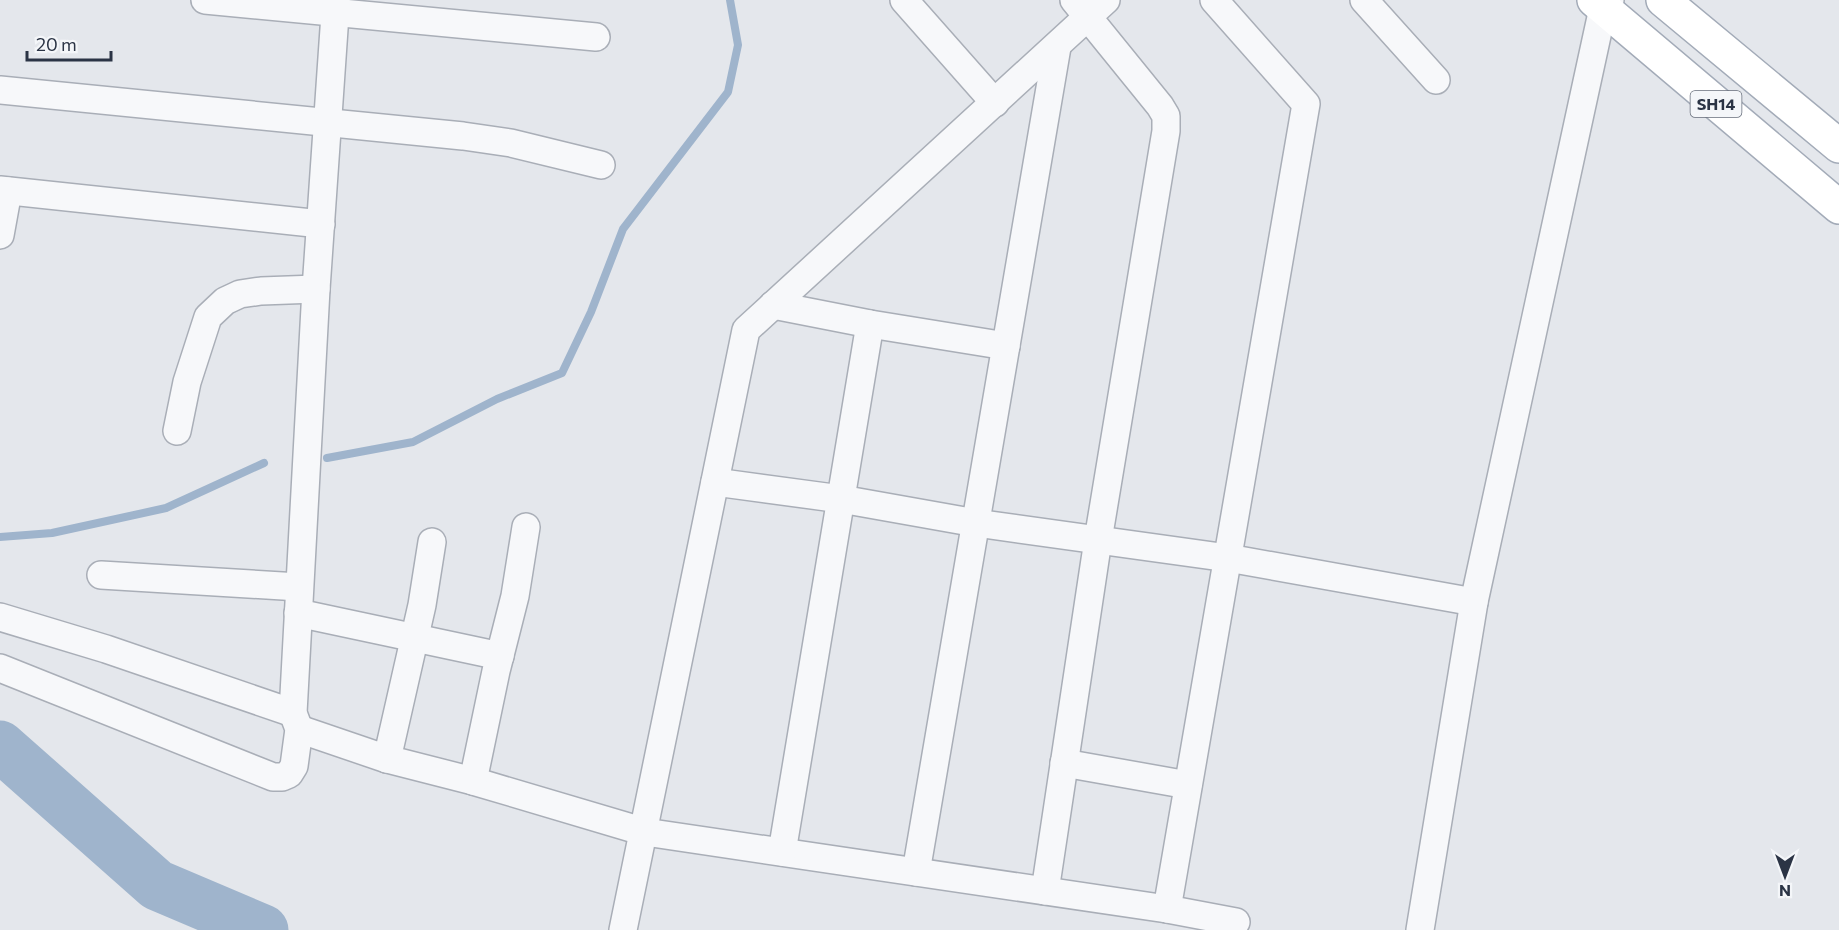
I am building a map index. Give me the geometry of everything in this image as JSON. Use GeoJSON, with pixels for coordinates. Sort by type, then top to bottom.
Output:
{"type":"FeatureCollection","features":[{"type":"Feature","properties":{"kind":"main road","name":"SH14"},"geometry":{"type":"LineString","coordinates":[[1602,3],[1839,207]]}},
{"type":"Feature","properties":{"kind":"main road","name":"SH14"},"geometry":{"type":"LineString","coordinates":[[1678,5],[1839,146]]}},
{"type":"Feature","properties":{"kind":"street"},"geometry":{"type":"LineString","coordinates":[[205,0],[335,6],[596,37]]}},
{"type":"Feature","properties":{"kind":"street"},"geometry":{"type":"LineString","coordinates":[[904,0],[995,103]]}},
{"type":"Feature","properties":{"kind":"street"},"geometry":{"type":"LineString","coordinates":[[1175,917],[1188,785],[1306,104],[1214,0]]}},
{"type":"Feature","properties":{"kind":"street"},"geometry":{"type":"LineString","coordinates":[[1364,0],[1436,80]]}},
{"type":"Feature","properties":{"kind":"street"},"geometry":{"type":"LineString","coordinates":[[1420,930],[1474,602],[1602,3]]}},
{"type":"Feature","properties":{"kind":"street"},"geometry":{"type":"LineString","coordinates":[[623,930],[645,832],[746,330],[1057,47],[1089,5],[1160,106],[1166,116],[1167,131],[1098,540],[1045,891]]}},
{"type":"Feature","properties":{"kind":"street"},"geometry":{"type":"LineString","coordinates":[[0,668],[273,777],[289,774],[294,766],[299,587],[335,6]]}},
{"type":"Feature","properties":{"kind":"street"},"geometry":{"type":"LineString","coordinates":[[916,872],[1057,47]]}},
{"type":"Feature","properties":{"kind":"street"},"geometry":{"type":"LineString","coordinates":[[0,90],[328,121],[512,143],[601,165]]}},
{"type":"Feature","properties":{"kind":"street"},"geometry":{"type":"LineString","coordinates":[[0,235],[4,190],[321,224]]}},
{"type":"Feature","properties":{"kind":"street"},"geometry":{"type":"LineString","coordinates":[[177,431],[187,382],[208,317],[225,301],[240,294],[261,291],[316,290]]}},
{"type":"Feature","properties":{"kind":"street"},"geometry":{"type":"LineString","coordinates":[[773,305],[870,324],[1006,346]]}},
{"type":"Feature","properties":{"kind":"street"},"geometry":{"type":"LineString","coordinates":[[782,852],[870,324]]}},
{"type":"Feature","properties":{"kind":"street"},"geometry":{"type":"LineString","coordinates":[[716,482],[841,499],[976,523],[1228,558],[1474,602]]}},
{"type":"Feature","properties":{"kind":"street"},"geometry":{"type":"LineString","coordinates":[[473,781],[515,596],[526,527]]}},
{"type":"Feature","properties":{"kind":"street"},"geometry":{"type":"LineString","coordinates":[[387,759],[422,605],[432,542]]}},
{"type":"Feature","properties":{"kind":"street"},"geometry":{"type":"LineString","coordinates":[[101,575],[299,587]]}},
{"type":"Feature","properties":{"kind":"street"},"geometry":{"type":"LineString","coordinates":[[298,613],[500,656]]}},
{"type":"Feature","properties":{"kind":"street"},"geometry":{"type":"LineString","coordinates":[[0,617],[106,649],[296,721],[387,759],[473,781],[645,832],[1045,891],[1175,917],[1236,922]]}},
{"type":"Feature","properties":{"kind":"street"},"geometry":{"type":"LineString","coordinates":[[1064,764],[1188,785]]}},
{"type":"Feature","properties":{"kind":"waterway"},"geometry":{"type":"LineString","coordinates":[[327,458],[413,442],[497,399],[562,373],[591,312],[623,229],[728,92],[738,45],[730,0]]}},
{"type":"Feature","properties":{"kind":"waterway"},"geometry":{"type":"LineString","coordinates":[[0,537],[52,533],[166,508],[264,463]]}},
{"type":"Feature","properties":{"kind":"waterway"},"geometry":{"type":"LineString","coordinates":[[0,746],[157,885],[263,930]]}}]}
